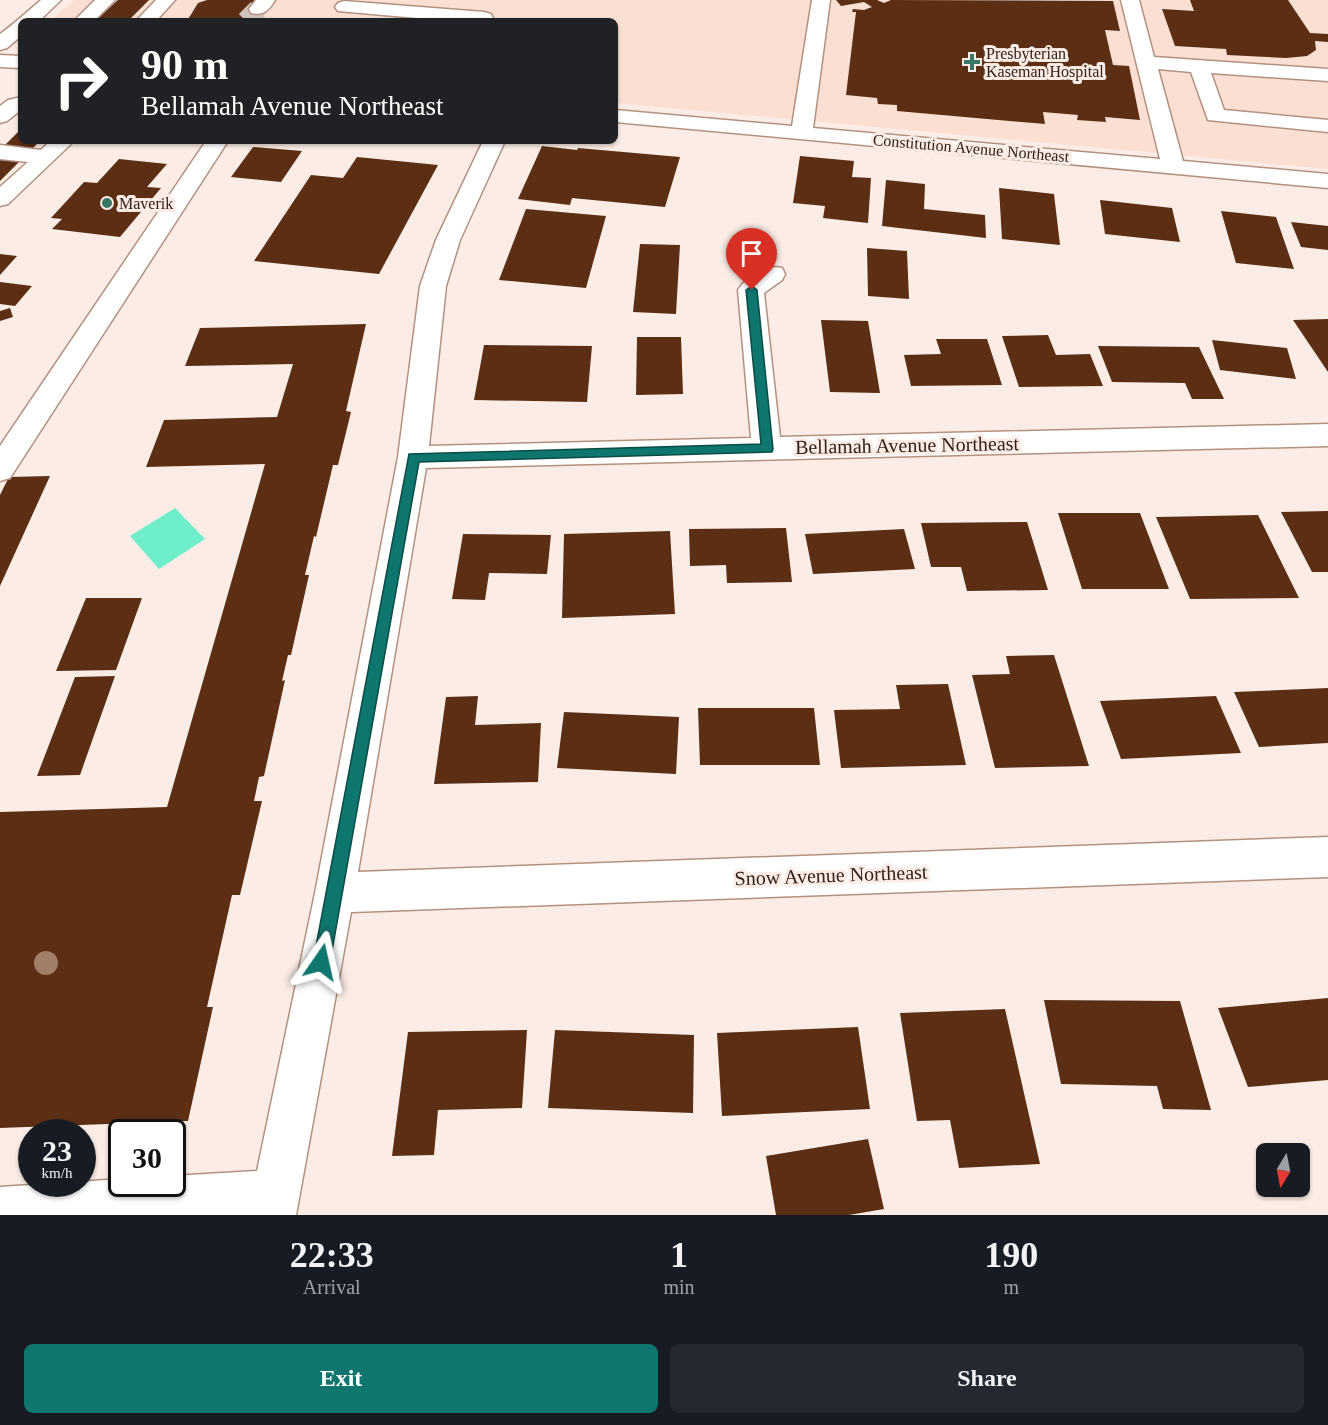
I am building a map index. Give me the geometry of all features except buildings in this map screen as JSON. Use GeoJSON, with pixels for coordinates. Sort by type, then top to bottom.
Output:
{"type":"FeatureCollection","features":[{"type":"Feature","properties":{"kind":"street"},"geometry":{"type":"LineString","coordinates":[[31,18],[52,0]]}},
{"type":"Feature","properties":{"kind":"street"},"geometry":{"type":"LineString","coordinates":[[86,18],[106,0]]}},
{"type":"Feature","properties":{"kind":"street"},"geometry":{"type":"LineString","coordinates":[[145,0],[165,1]]}},
{"type":"Feature","properties":{"kind":"street"},"geometry":{"type":"LineString","coordinates":[[484,18],[494,0]]}},
{"type":"Feature","properties":{"kind":"street"},"geometry":{"type":"LineString","coordinates":[[802,133],[821,0]]}},
{"type":"Feature","properties":{"kind":"street"},"geometry":{"type":"LineString","coordinates":[[1130,0],[1173,167]]}},
{"type":"Feature","properties":{"kind":"street"},"geometry":{"type":"LineString","coordinates":[[148,18],[165,1]]}},
{"type":"Feature","properties":{"kind":"street"},"geometry":{"type":"LineString","coordinates":[[344,7],[462,18]]}},
{"type":"Feature","properties":{"kind":"street"},"geometry":{"type":"LineString","coordinates":[[0,44],[18,29]]}},
{"type":"Feature","properties":{"kind":"street"},"geometry":{"type":"LineString","coordinates":[[0,60],[18,62]]}},
{"type":"Feature","properties":{"kind":"street"},"geometry":{"type":"LineString","coordinates":[[1147,62],[1328,75]]}},
{"type":"Feature","properties":{"kind":"street"},"geometry":{"type":"LineString","coordinates":[[1199,66],[1215,116],[1328,126]]}},
{"type":"Feature","properties":{"kind":"street"},"geometry":{"type":"LineString","coordinates":[[0,117],[18,104]]}},
{"type":"Feature","properties":{"kind":"street","name":"Constitution Avenue Northeast"},"geometry":{"type":"LineString","coordinates":[[618,116],[1328,181]]}},
{"type":"Feature","properties":{"kind":"street"},"geometry":{"type":"LineString","coordinates":[[0,199],[60,144]]}},
{"type":"Feature","properties":{"kind":"street"},"geometry":{"type":"LineString","coordinates":[[0,470],[215,144]]}},
{"type":"Feature","properties":{"kind":"street"},"geometry":{"type":"LineString","coordinates":[[0,1211],[274,1204],[335,893],[413,457],[433,286],[448,240],[493,144]]}},
{"type":"Feature","properties":{"kind":"street"},"geometry":{"type":"LineString","coordinates":[[0,152],[46,157]]}},
{"type":"Feature","properties":{"kind":"street"},"geometry":{"type":"LineString","coordinates":[[767,449],[752,290],[772,274]]}},
{"type":"Feature","properties":{"kind":"street","name":"Bellamah Avenue Northeast"},"geometry":{"type":"LineString","coordinates":[[413,457],[1328,435]]}},
{"type":"Feature","properties":{"kind":"street","name":"Snow Avenue Northeast"},"geometry":{"type":"LineString","coordinates":[[335,893],[1328,857]]}},
{"type":"Feature","properties":{"kind":"shaded area","name":"Presbyterian Kaseman Hospital"},"geometry":{"type":"Polygon","coordinates":[[[74,0],[1328,0],[1328,169],[618,103],[618,18],[53,18],[74,0]]]}},
{"type":"Feature","properties":{"kind":"shaded area"},"geometry":{"type":"Polygon","coordinates":[[[175,508],[205,539],[159,569],[130,536],[175,508]]]}},
{"type":"Feature","properties":{"kind":"tunnel"},"geometry":{"type":"LineString","coordinates":[[249,18],[258,9]]}},
{"type":"Feature","properties":{"kind":"place","name":"Presbyterian Kaseman Hospital"},"geometry":{"type":"Point","coordinates":[972,62]}},
{"type":"Feature","properties":{"kind":"place","name":"Maverik"},"geometry":{"type":"Point","coordinates":[107,203]}},
{"type":"Feature","properties":{"kind":"route"},"geometry":{"type":"LineString","coordinates":[[321,962],[413,457],[767,449],[752,290]]}}]}
